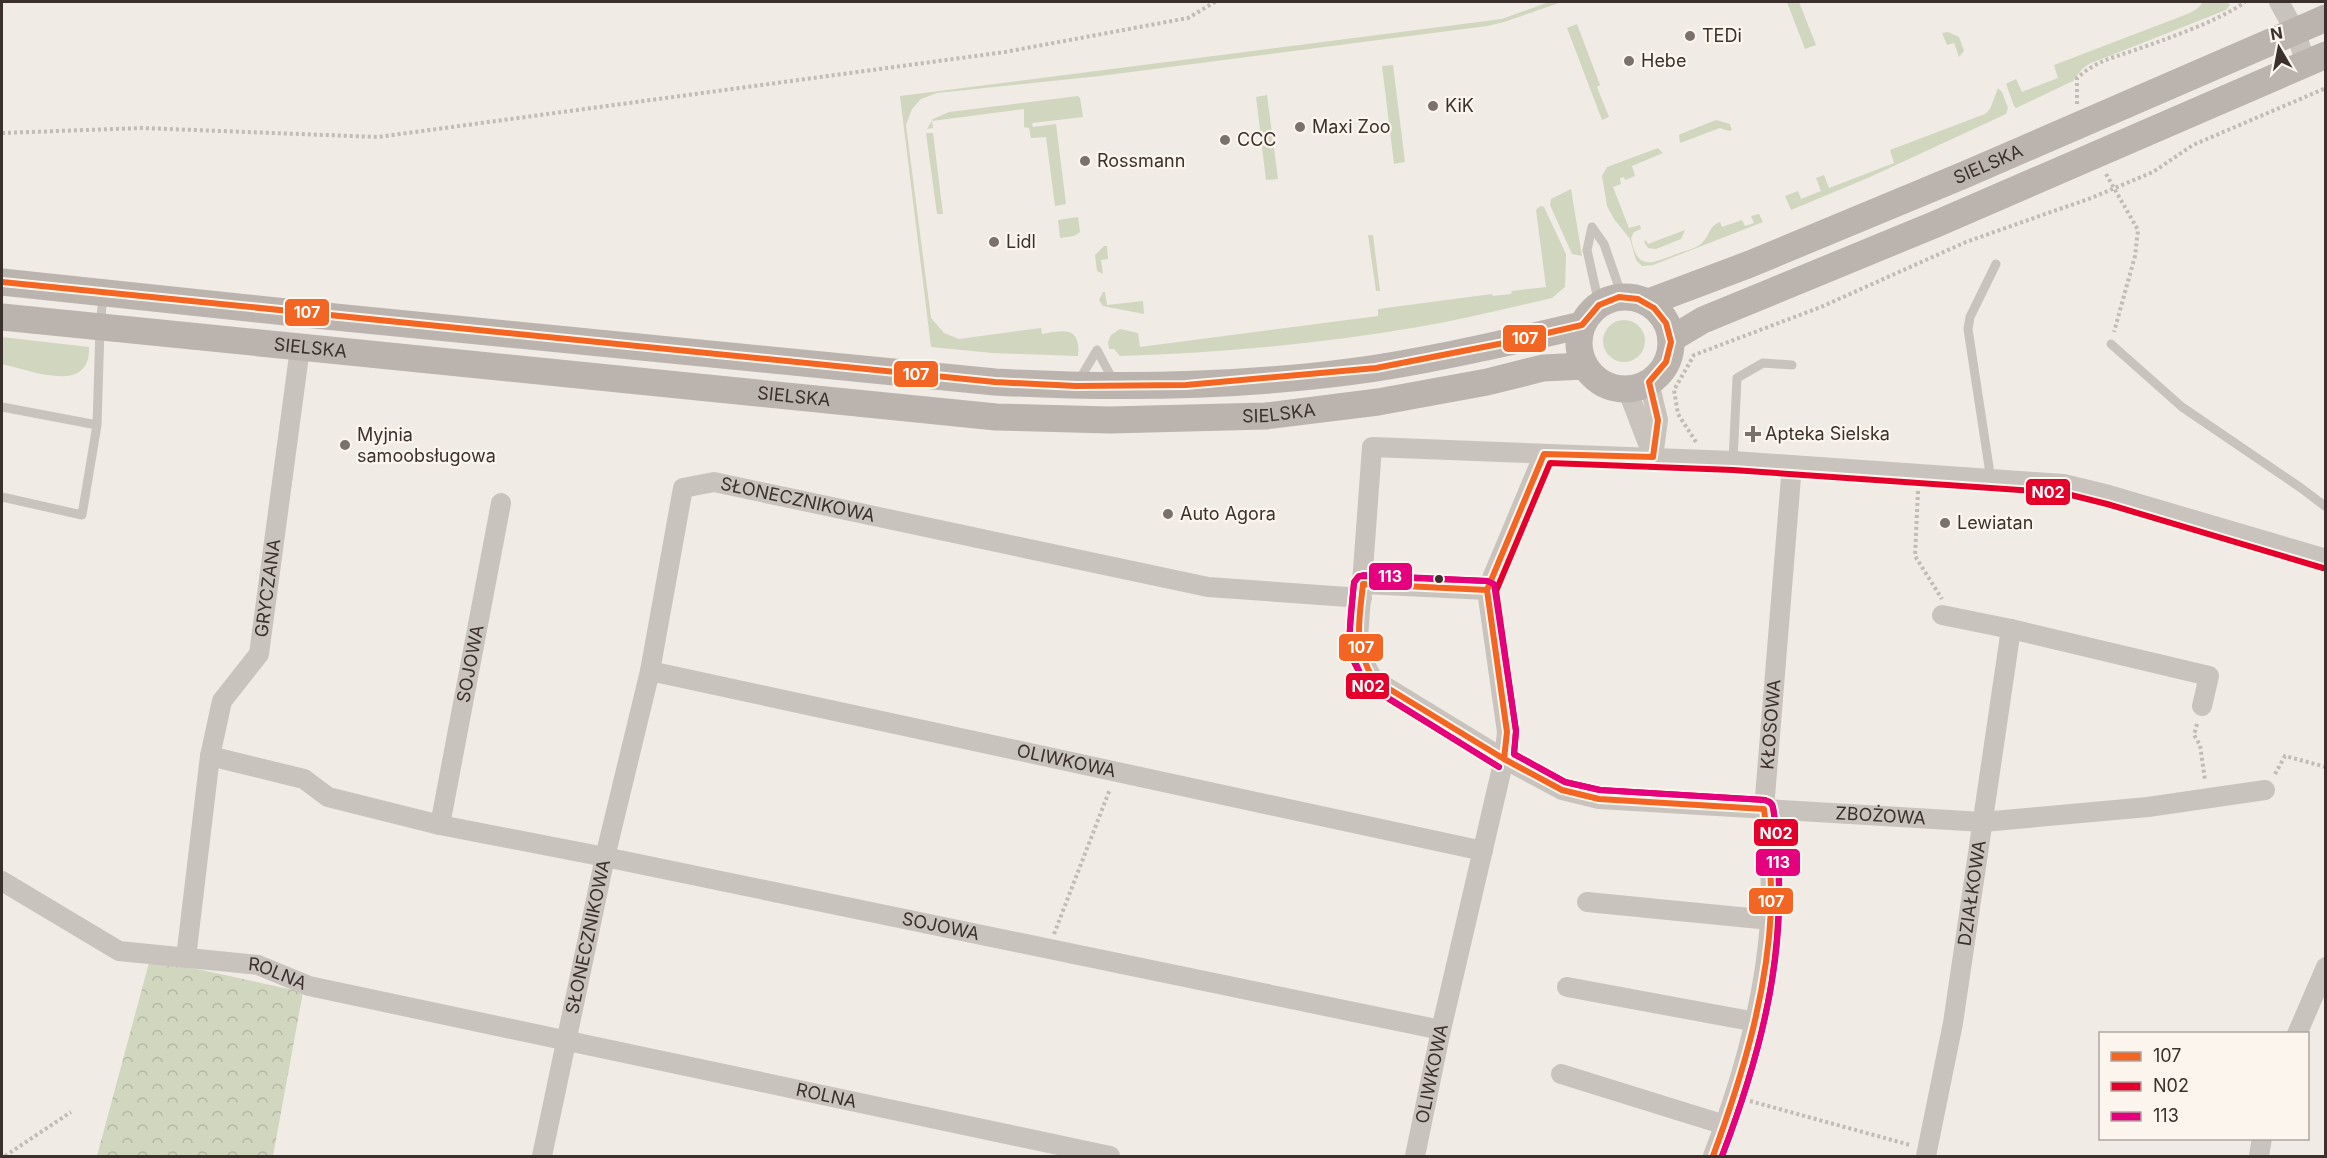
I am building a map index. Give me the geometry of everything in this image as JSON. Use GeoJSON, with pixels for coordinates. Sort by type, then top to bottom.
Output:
{"type":"FeatureCollection","features":[{"type":"Feature","properties":{"kind":"main road","name":"SIELSKA"},"geometry":{"type":"LineString","coordinates":[[1649,302],[1750,264],[2325,18]]}},
{"type":"Feature","properties":{"kind":"main road","name":"SIELSKA"},"geometry":{"type":"LineString","coordinates":[[1671,339],[1703,320],[1936,224],[2316,59]]}},
{"type":"Feature","properties":{"kind":"main road","name":"SIELSKA"},"geometry":{"type":"LineString","coordinates":[[2,282],[304,314],[995,381],[1076,386],[1117,387],[1257,380],[1376,368],[1582,325]]}},
{"type":"Feature","properties":{"kind":"main road"},"geometry":{"type":"LineString","coordinates":[[1636,297],[1649,302],[1664,318],[1671,339],[1671,352],[1666,364],[1659,374],[1638,386],[1602,384],[1584,366],[1579,353],[1578,338],[1582,325],[1589,313],[1611,300],[1636,297]]}},
{"type":"Feature","properties":{"kind":"main road"},"geometry":{"type":"LineString","coordinates":[[300,348],[304,314]]}},
{"type":"Feature","properties":{"kind":"main road","name":"SIELSKA"},"geometry":{"type":"LineString","coordinates":[[2,317],[996,417],[1110,420],[1266,416],[1378,402],[1487,382],[1544,368],[1584,366]]}},
{"type":"Feature","properties":{"kind":"street"},"geometry":{"type":"LineString","coordinates":[[2279,2],[2295,31],[2316,59]]}},
{"type":"Feature","properties":{"kind":"street","name":"GRYCZANA"},"geometry":{"type":"LineString","coordinates":[[186,958],[210,756],[222,701],[259,654],[300,348]]}},
{"type":"Feature","properties":{"kind":"street"},"geometry":{"type":"LineString","coordinates":[[1638,386],[1653,457]]}},
{"type":"Feature","properties":{"kind":"street","name":"ZBOŻOWA"},"geometry":{"type":"LineString","coordinates":[[1544,454],[1372,447],[1358,638],[1362,660],[1373,679],[1503,759],[1562,790],[1599,799],[1983,822],[2148,807],[2265,790]]}},
{"type":"Feature","properties":{"kind":"street"},"geometry":{"type":"LineString","coordinates":[[1503,759],[1507,732],[1487,590],[1544,454],[1733,461],[2064,484],[2109,495],[2325,559]]}},
{"type":"Feature","properties":{"kind":"street","name":"KŁOSOWA"},"geometry":{"type":"LineString","coordinates":[[1713,1156],[1736,1097],[1756,1022],[1764,980],[1770,921],[1769,853],[1764,809],[1792,465]]}},
{"type":"Feature","properties":{"kind":"street","name":"SŁONECZNIKOWA"},"geometry":{"type":"LineString","coordinates":[[567,1042],[605,857],[650,671],[684,488],[714,483],[1208,587],[1363,591],[1487,590]]}},
{"type":"Feature","properties":{"kind":"street","name":"SOJOWA"},"geometry":{"type":"LineString","coordinates":[[441,825],[501,502]]}},
{"type":"Feature","properties":{"kind":"street"},"geometry":{"type":"LineString","coordinates":[[1948,616],[2209,676],[2202,706]]}},
{"type":"Feature","properties":{"kind":"street","name":"DZIAŁKOWA"},"geometry":{"type":"LineString","coordinates":[[1927,1153],[1953,1023],[2011,629]]}},
{"type":"Feature","properties":{"kind":"street","name":"OLIWKOWA"},"geometry":{"type":"LineString","coordinates":[[650,671],[1483,850]]}},
{"type":"Feature","properties":{"kind":"street","name":"SOJOWA"},"geometry":{"type":"LineString","coordinates":[[210,756],[304,779],[328,797],[441,825],[1441,1030]]}},
{"type":"Feature","properties":{"kind":"street","name":"OLIWKOWA"},"geometry":{"type":"LineString","coordinates":[[1415,1156],[1441,1030],[1503,759]]}},
{"type":"Feature","properties":{"kind":"street","name":"ROLNA"},"geometry":{"type":"LineString","coordinates":[[2,881],[119,951],[258,965],[309,986],[1084,1154],[1110,1156]]}},
{"type":"Feature","properties":{"kind":"street"},"geometry":{"type":"LineString","coordinates":[[1587,902],[1770,921]]}},
{"type":"Feature","properties":{"kind":"street"},"geometry":{"type":"LineString","coordinates":[[2298,1032],[2325,967]]}},
{"type":"Feature","properties":{"kind":"street"},"geometry":{"type":"LineString","coordinates":[[1567,987],[1756,1022]]}},
{"type":"Feature","properties":{"kind":"street"},"geometry":{"type":"LineString","coordinates":[[542,1156],[567,1042]]}},
{"type":"Feature","properties":{"kind":"street"},"geometry":{"type":"LineString","coordinates":[[1561,1074],[1725,1125]]}},
{"type":"Feature","properties":{"kind":"street"},"geometry":{"type":"LineString","coordinates":[[2259,1156],[2262,1140]]}},
{"type":"Feature","properties":{"kind":"lane"},"geometry":{"type":"LineString","coordinates":[[1592,227],[1604,244],[1611,300],[1587,250],[1592,227]]}},
{"type":"Feature","properties":{"kind":"lane"},"geometry":{"type":"LineString","coordinates":[[1989,479],[1968,329],[1970,317],[1996,264]]}},
{"type":"Feature","properties":{"kind":"lane"},"geometry":{"type":"LineString","coordinates":[[2,497],[82,515],[97,425],[100,328],[104,293]]}},
{"type":"Feature","properties":{"kind":"lane"},"geometry":{"type":"LineString","coordinates":[[2111,344],[2182,407],[2301,488],[2325,507]]}},
{"type":"Feature","properties":{"kind":"lane"},"geometry":{"type":"LineString","coordinates":[[1076,386],[1097,350],[1117,387]]}},
{"type":"Feature","properties":{"kind":"lane"},"geometry":{"type":"LineString","coordinates":[[1733,461],[1737,378],[1763,363],[1792,365]]}},
{"type":"Feature","properties":{"kind":"lane"},"geometry":{"type":"LineString","coordinates":[[2,407],[97,425]]}},
{"type":"Feature","properties":{"kind":"path"},"geometry":{"type":"LineString","coordinates":[[2,133],[142,128],[378,137],[1005,52],[1188,18],[1215,2]]}},
{"type":"Feature","properties":{"kind":"path"},"geometry":{"type":"LineString","coordinates":[[2076,93],[2077,78],[2091,66],[2160,41],[2231,11],[2244,2]]}},
{"type":"Feature","properties":{"kind":"path"},"geometry":{"type":"LineString","coordinates":[[1711,460],[1678,414],[1674,390],[1694,355],[1821,307],[1966,242],[2115,188],[2152,172],[2193,145],[2325,88]]}},
{"type":"Feature","properties":{"kind":"path"},"geometry":{"type":"LineString","coordinates":[[2111,344],[2135,256],[2138,230],[2115,188]]}},
{"type":"Feature","properties":{"kind":"path"},"geometry":{"type":"LineString","coordinates":[[1919,474],[1915,556],[1948,616]]}},
{"type":"Feature","properties":{"kind":"path"},"geometry":{"type":"LineString","coordinates":[[2202,706],[2194,735],[2200,745],[2208,798]]}},
{"type":"Feature","properties":{"kind":"path"},"geometry":{"type":"LineString","coordinates":[[2265,790],[2285,756],[2325,767]]}},
{"type":"Feature","properties":{"kind":"path"},"geometry":{"type":"LineString","coordinates":[[1049,949],[1116,772]]}},
{"type":"Feature","properties":{"kind":"path"},"geometry":{"type":"LineString","coordinates":[[1736,1097],[1927,1153]]}},
{"type":"Feature","properties":{"kind":"path"},"geometry":{"type":"LineString","coordinates":[[4,1156],[71,1112]]}},
{"type":"Feature","properties":{"kind":"green space"},"geometry":{"type":"Polygon","coordinates":[[[1549,2],[1562,2],[1487,26],[1100,76],[937,93],[921,99],[912,109],[906,125],[931,318],[944,333],[959,339],[1041,328],[1042,334],[1069,332],[1077,339],[1078,356],[992,353],[931,347],[900,96],[1502,19],[1549,2]]]}},
{"type":"Feature","properties":{"kind":"green space"},"geometry":{"type":"Polygon","coordinates":[[[1787,2],[1799,2],[1816,45],[1805,49],[1787,2]]]}},
{"type":"Feature","properties":{"kind":"green space"},"geometry":{"type":"Polygon","coordinates":[[[2203,2],[2227,2],[2230,5],[2226,10],[2089,64],[2073,81],[2016,108],[2014,106],[2006,84],[2016,79],[2022,92],[2058,78],[2054,65],[2190,13],[2203,2]]]}},
{"type":"Feature","properties":{"kind":"green space"},"geometry":{"type":"Polygon","coordinates":[[[1577,24],[1600,85],[1597,87],[1609,117],[1602,120],[1567,28],[1577,24]]]}},
{"type":"Feature","properties":{"kind":"green space"},"geometry":{"type":"Polygon","coordinates":[[[1948,32],[1959,37],[1964,51],[1959,57],[1954,43],[1947,45],[1942,33],[1948,32]]]}},
{"type":"Feature","properties":{"kind":"green space"},"geometry":{"type":"Polygon","coordinates":[[[1393,65],[1405,162],[1394,164],[1382,66],[1393,65]]]}},
{"type":"Feature","properties":{"kind":"green space"},"geometry":{"type":"Polygon","coordinates":[[[1998,88],[2008,108],[2006,114],[1870,177],[1791,210],[1785,196],[1798,191],[1801,199],[1821,191],[1816,178],[1824,175],[1829,188],[1894,163],[1890,150],[1985,114],[1990,109],[1998,88]]]}},
{"type":"Feature","properties":{"kind":"green space"},"geometry":{"type":"Polygon","coordinates":[[[1267,95],[1278,179],[1266,180],[1256,97],[1267,95]]]}},
{"type":"Feature","properties":{"kind":"green space"},"geometry":{"type":"Polygon","coordinates":[[[1078,96],[1083,117],[1032,123],[1033,127],[1056,124],[1066,204],[1055,206],[1046,137],[1031,138],[1029,128],[1024,127],[1024,109],[932,121],[933,128],[927,129],[933,119],[949,112],[1078,96]]]}},
{"type":"Feature","properties":{"kind":"green space"},"geometry":{"type":"Polygon","coordinates":[[[1716,120],[1730,124],[1732,130],[1720,128],[1680,143],[1679,135],[1716,120]]]}},
{"type":"Feature","properties":{"kind":"green space"},"geometry":{"type":"Polygon","coordinates":[[[926,133],[933,133],[943,214],[937,214],[926,133]]]}},
{"type":"Feature","properties":{"kind":"green space"},"geometry":{"type":"Polygon","coordinates":[[[1658,148],[1663,153],[1632,166],[1635,176],[1625,180],[1624,177],[1620,178],[1621,184],[1613,187],[1629,228],[1640,225],[1641,229],[1634,232],[1631,238],[1637,256],[1641,260],[1652,262],[1697,247],[1720,222],[1722,227],[1742,220],[1745,226],[1754,223],[1751,216],[1759,214],[1763,222],[1653,265],[1642,266],[1636,260],[1630,239],[1607,206],[1602,176],[1607,167],[1658,148]]]}},
{"type":"Feature","properties":{"kind":"green space"},"geometry":{"type":"Polygon","coordinates":[[[1571,189],[1582,256],[1572,254],[1550,205],[1551,199],[1571,189]]]}},
{"type":"Feature","properties":{"kind":"green space"},"geometry":{"type":"Polygon","coordinates":[[[1540,206],[1544,207],[1566,254],[1565,287],[1552,298],[1418,327],[1307,343],[1195,353],[1120,356],[1114,349],[1109,349],[1108,342],[1111,335],[1120,329],[1138,333],[1140,347],[1378,316],[1378,309],[1492,294],[1493,296],[1511,294],[1512,291],[1546,287],[1536,210],[1540,206]]]}},
{"type":"Feature","properties":{"kind":"green space"},"geometry":{"type":"Polygon","coordinates":[[[1078,217],[1080,232],[1074,236],[1060,238],[1058,220],[1078,217]]]}},
{"type":"Feature","properties":{"kind":"green space"},"geometry":{"type":"Polygon","coordinates":[[[1685,230],[1681,239],[1656,249],[1648,248],[1644,242],[1646,240],[1648,244],[1685,230]]]}},
{"type":"Feature","properties":{"kind":"green space"},"geometry":{"type":"Polygon","coordinates":[[[1368,235],[1373,235],[1380,291],[1376,291],[1368,235]]]}},
{"type":"Feature","properties":{"kind":"green space"},"geometry":{"type":"Polygon","coordinates":[[[1107,246],[1108,259],[1101,260],[1103,274],[1097,271],[1095,255],[1107,246]]]}},
{"type":"Feature","properties":{"kind":"green space"},"geometry":{"type":"Polygon","coordinates":[[[1105,292],[1107,305],[1143,301],[1144,314],[1103,306],[1099,300],[1105,292]]]}},
{"type":"Feature","properties":{"kind":"green space"},"geometry":{"type":"Polygon","coordinates":[[[1624,320],[1639,326],[1645,341],[1639,356],[1624,362],[1609,356],[1603,341],[1609,326],[1624,320]]]}},
{"type":"Feature","properties":{"kind":"green space"},"geometry":{"type":"Polygon","coordinates":[[[2,337],[89,347],[87,362],[80,371],[57,376],[2,364],[2,337]]]}},
{"type":"Feature","properties":{"kind":"green space"},"geometry":{"type":"Polygon","coordinates":[[[150,959],[303,992],[273,1156],[97,1156],[150,959]]]}},
{"type":"Feature","properties":{"kind":"transit line","name":"107"},"geometry":{"type":"LineString","coordinates":[[2,282],[995,382],[1076,386],[1186,385],[1376,368],[1582,325],[1599,305],[1619,297],[1638,299],[1654,308],[1666,323],[1671,342],[1666,362],[1649,382],[1658,420],[1653,457]]}},
{"type":"Feature","properties":{"kind":"transit line","name":"107"},"geometry":{"type":"LineString","coordinates":[[1653,457],[1544,454],[1487,590],[1507,732],[1504,759],[1562,790],[1599,799],[1764,809],[1771,897],[1769,942],[1759,1004],[1743,1066],[1713,1156]]}},
{"type":"Feature","properties":{"kind":"transit line","name":"N02"},"geometry":{"type":"LineString","coordinates":[[1722,1156],[1751,1070],[1763,1027],[1771,985],[1777,942],[1779,899],[1778,854],[1773,807],[1765,800],[1600,790],[1565,782],[1514,754],[1516,731],[1496,591],[1550,463],[1733,470],[2063,493],[2323,568]]}},
{"type":"Feature","properties":{"kind":"transit line","name":"113"},"geometry":{"type":"LineString","coordinates":[[1499,767],[1366,684],[1354,658],[1350,635],[1354,583],[1358,577],[1363,575],[1487,581],[1494,584],[1516,731],[1514,754],[1565,782],[1600,790],[1765,800],[1772,804],[1775,817],[1779,897],[1778,935],[1773,973],[1758,1048],[1722,1156]]}},
{"type":"Feature","properties":{"kind":"transit line","name":"N02"},"geometry":{"type":"LineString","coordinates":[[1487,581],[1359,576],[1354,582],[1349,639],[1354,662],[1366,685],[1499,767]]}},
{"type":"Feature","properties":{"kind":"transit line","name":"107"},"geometry":{"type":"LineString","coordinates":[[1487,590],[1363,584],[1359,622],[1360,643],[1362,654],[1373,679],[1504,759]]}},
{"type":"Feature","properties":{"kind":"place","name":"TEDi"},"geometry":{"type":"Point","coordinates":[1690,36]}},
{"type":"Feature","properties":{"kind":"place","name":"Hebe"},"geometry":{"type":"Point","coordinates":[1629,61]}},
{"type":"Feature","properties":{"kind":"place","name":"KiK"},"geometry":{"type":"Point","coordinates":[1433,106]}},
{"type":"Feature","properties":{"kind":"place","name":"Maxi Zoo"},"geometry":{"type":"Point","coordinates":[1300,127]}},
{"type":"Feature","properties":{"kind":"place","name":"CCC"},"geometry":{"type":"Point","coordinates":[1225,140]}},
{"type":"Feature","properties":{"kind":"place","name":"Rossmann"},"geometry":{"type":"Point","coordinates":[1085,161]}},
{"type":"Feature","properties":{"kind":"place","name":"Lidl"},"geometry":{"type":"Point","coordinates":[994,242]}},
{"type":"Feature","properties":{"kind":"place","name":"Apteka Sielska"},"geometry":{"type":"Point","coordinates":[1753,434]}},
{"type":"Feature","properties":{"kind":"place","name":"Myjnia samoobsługowa"},"geometry":{"type":"Point","coordinates":[345,445]}},
{"type":"Feature","properties":{"kind":"place","name":"Auto Agora"},"geometry":{"type":"Point","coordinates":[1168,514]}},
{"type":"Feature","properties":{"kind":"place","name":"Lewiatan"},"geometry":{"type":"Point","coordinates":[1945,523]}}]}
